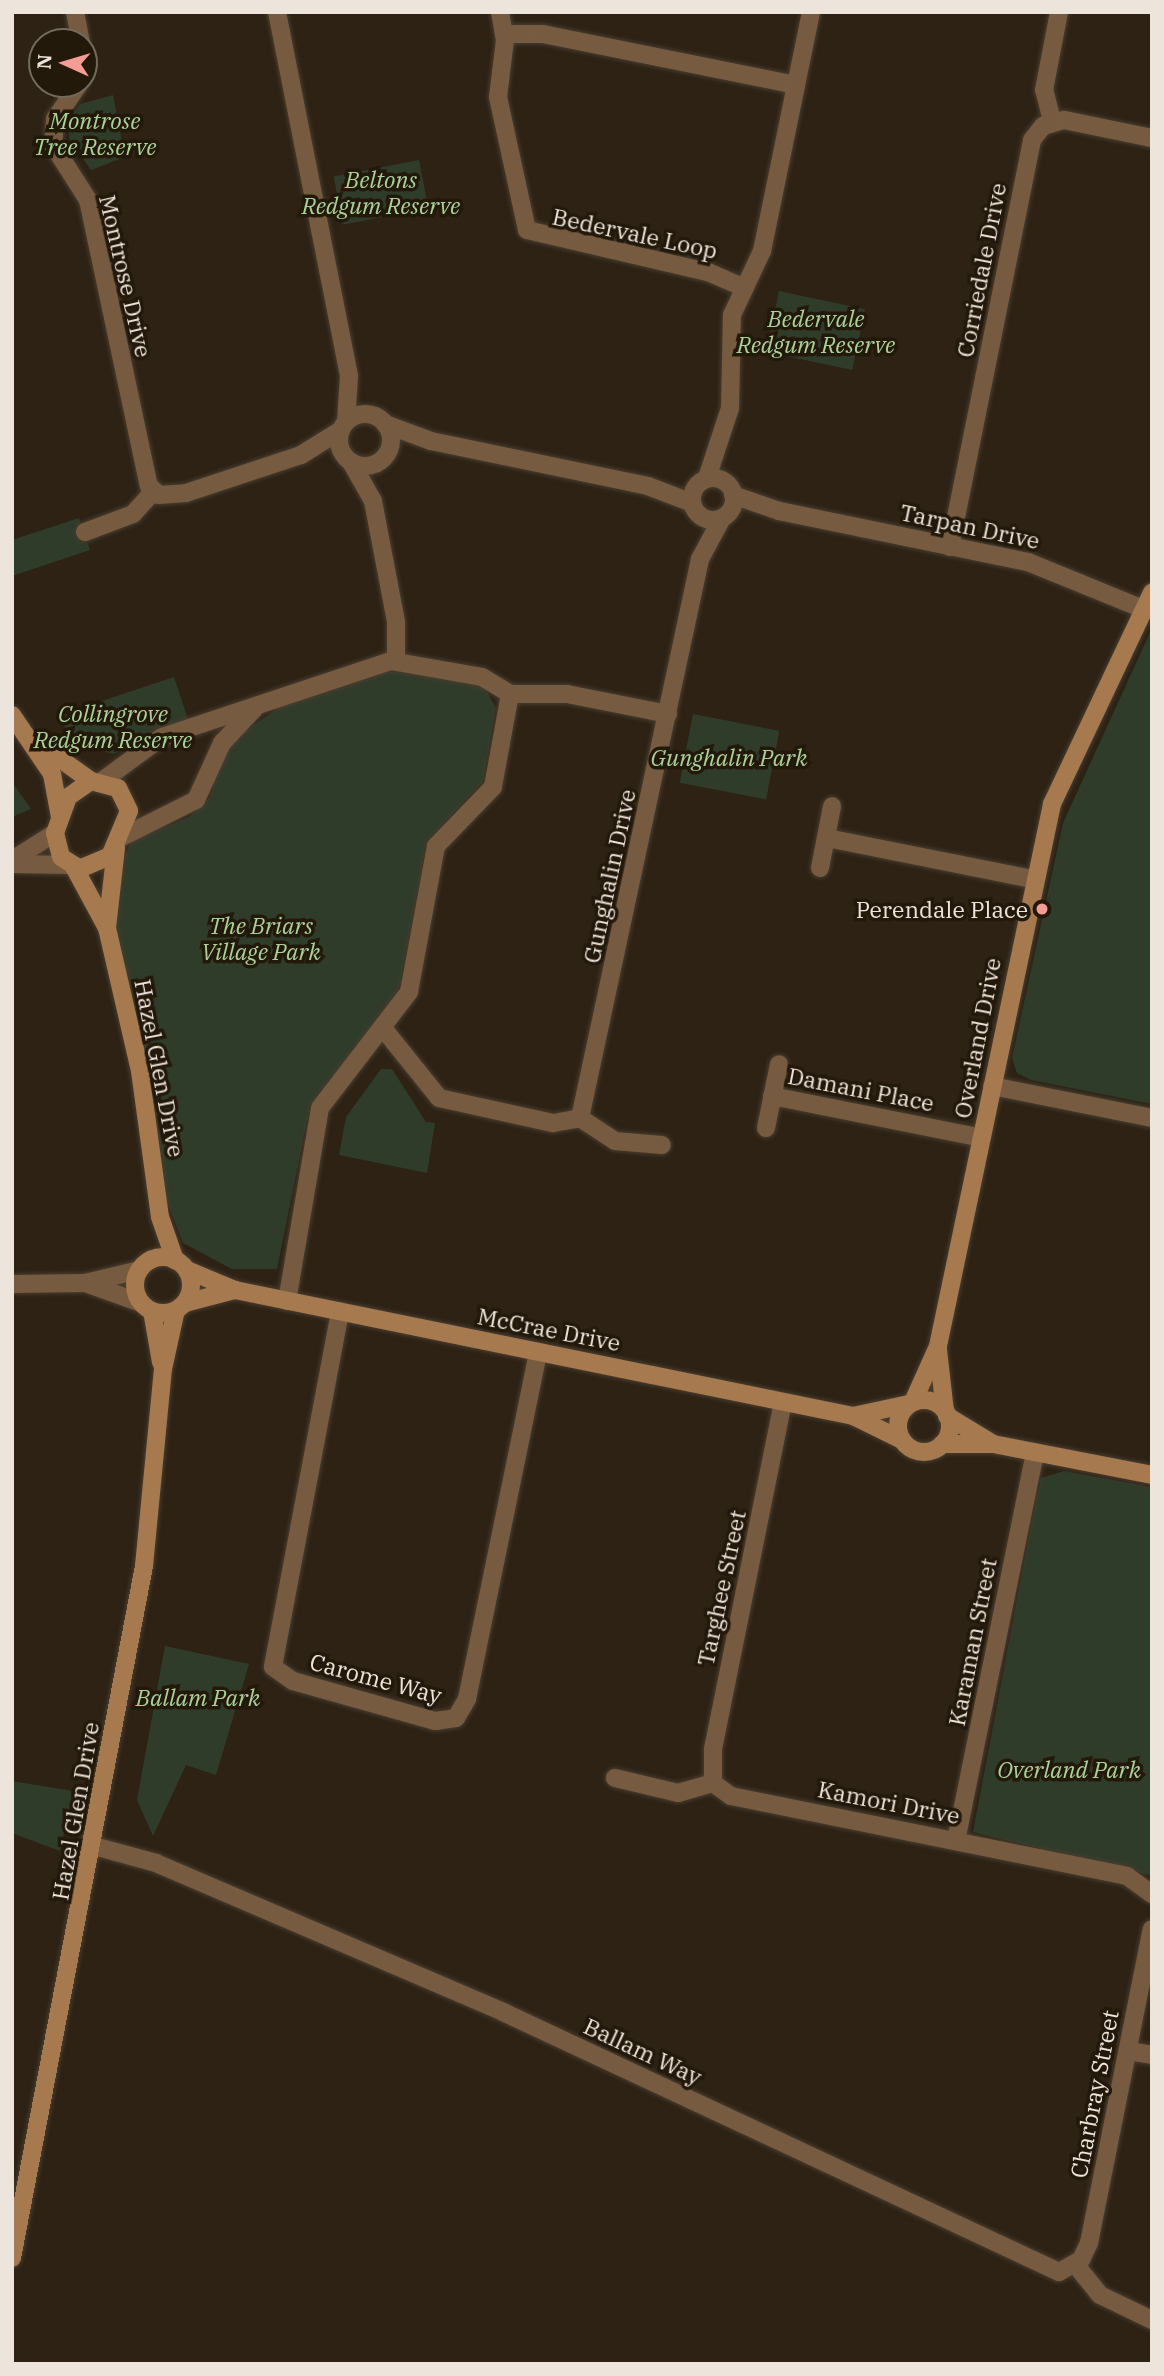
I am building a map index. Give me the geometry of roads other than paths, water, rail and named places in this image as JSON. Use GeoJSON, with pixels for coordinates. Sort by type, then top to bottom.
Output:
{"type":"FeatureCollection","features":[{"type":"Feature","properties":{"kind":"street"},"geometry":{"type":"LineString","coordinates":[[277,12],[348,376],[343,426],[347,458],[373,501],[396,622],[396,660]]}},
{"type":"Feature","properties":{"kind":"street","name":"Bedervale Loop"},"geometry":{"type":"LineString","coordinates":[[500,12],[504,34],[498,97],[527,230],[708,272],[744,288]]}},
{"type":"Feature","properties":{"kind":"street"},"geometry":{"type":"LineString","coordinates":[[695,508],[703,481],[724,433],[733,392],[732,316],[762,251],[811,12]]}},
{"type":"Feature","properties":{"kind":"street"},"geometry":{"type":"LineString","coordinates":[[1059,12],[1044,90],[1052,121],[1152,138]]}},
{"type":"Feature","properties":{"kind":"street"},"geometry":{"type":"LineString","coordinates":[[504,34],[543,34],[796,85]]}},
{"type":"Feature","properties":{"kind":"street","name":"Montrose Drive"},"geometry":{"type":"LineString","coordinates":[[69,98],[55,119],[53,145],[88,200],[141,464],[154,491]]}},
{"type":"Feature","properties":{"kind":"street","name":"Corriedale Drive"},"geometry":{"type":"LineString","coordinates":[[950,547],[1032,140],[1052,121]]}},
{"type":"Feature","properties":{"kind":"street"},"geometry":{"type":"LineString","coordinates":[[348,376],[382,421],[386,453],[373,501]]}},
{"type":"Feature","properties":{"kind":"street"},"geometry":{"type":"LineString","coordinates":[[85,532],[133,514],[154,491],[175,496],[301,455],[365,414],[431,441],[648,486],[695,508],[729,502]]}},
{"type":"Feature","properties":{"kind":"street"},"geometry":{"type":"LineString","coordinates":[[724,433],[729,502]]}},
{"type":"Feature","properties":{"kind":"street"},"geometry":{"type":"LineString","coordinates":[[301,455],[347,458],[372,465],[386,453],[431,441]]}},
{"type":"Feature","properties":{"kind":"street"},"geometry":{"type":"LineString","coordinates":[[648,486],[703,481],[729,502]]}},
{"type":"Feature","properties":{"kind":"street","name":"Tarpan Drive"},"geometry":{"type":"LineString","coordinates":[[729,502],[1048,567],[1143,609]]}},
{"type":"Feature","properties":{"kind":"street","name":"Gunghalin Drive"},"geometry":{"type":"LineString","coordinates":[[580,1118],[700,559],[729,502]]}},
{"type":"Feature","properties":{"kind":"street","name":"Gunghalin Drive"},"geometry":{"type":"LineString","coordinates":[[695,508],[700,559]]}},
{"type":"Feature","properties":{"kind":"street","name":"Overland Drive"},"geometry":{"type":"LineString","coordinates":[[911,1403],[938,1346],[1034,879],[1065,772],[1152,592]]}},
{"type":"Feature","properties":{"kind":"street"},"geometry":{"type":"LineString","coordinates":[[12,862],[57,825],[76,788],[96,781],[162,737],[254,709],[396,660],[482,677],[510,694],[567,694],[668,714]]}},
{"type":"Feature","properties":{"kind":"street"},"geometry":{"type":"LineString","coordinates":[[287,1301],[320,1108],[382,1027],[412,982],[436,846],[498,775],[510,694]]}},
{"type":"Feature","properties":{"kind":"street"},"geometry":{"type":"LineString","coordinates":[[12,862],[94,868],[118,843],[196,800],[222,743],[254,709]]}},
{"type":"Feature","properties":{"kind":"street"},"geometry":{"type":"LineString","coordinates":[[12,715],[52,774],[57,825],[55,845],[72,866]]}},
{"type":"Feature","properties":{"kind":"street"},"geometry":{"type":"LineString","coordinates":[[27,734],[96,781],[118,788],[127,803],[118,843]]}},
{"type":"Feature","properties":{"kind":"street"},"geometry":{"type":"LineString","coordinates":[[820,868],[832,806]]}},
{"type":"Feature","properties":{"kind":"street"},"geometry":{"type":"LineString","coordinates":[[827,838],[1034,879]]}},
{"type":"Feature","properties":{"kind":"street","name":"Hazel Glen Drive"},"geometry":{"type":"LineString","coordinates":[[107,928],[118,843]]}},
{"type":"Feature","properties":{"kind":"street","name":"Hazel Glen Drive"},"geometry":{"type":"LineString","coordinates":[[72,866],[107,928],[140,1071],[160,1217],[181,1265]]}},
{"type":"Feature","properties":{"kind":"street"},"geometry":{"type":"LineString","coordinates":[[382,1027],[439,1098],[553,1123],[580,1118],[615,1141],[662,1145]]}},
{"type":"Feature","properties":{"kind":"street","name":"Damani Place"},"geometry":{"type":"LineString","coordinates":[[766,1128],[779,1064]]}},
{"type":"Feature","properties":{"kind":"street"},"geometry":{"type":"LineString","coordinates":[[992,1086],[1152,1118]]}},
{"type":"Feature","properties":{"kind":"street","name":"Damani Place"},"geometry":{"type":"LineString","coordinates":[[772,1096],[982,1138]]}},
{"type":"Feature","properties":{"kind":"street","name":"Hazel Glen Drive"},"geometry":{"type":"LineString","coordinates":[[145,1266],[160,1217]]}},
{"type":"Feature","properties":{"kind":"street"},"geometry":{"type":"LineString","coordinates":[[12,1284],[85,1283],[145,1266],[181,1265],[191,1287],[181,1307],[147,1307],[85,1283]]}},
{"type":"Feature","properties":{"kind":"street","name":"McCrae Drive"},"geometry":{"type":"LineString","coordinates":[[181,1265],[235,1290],[853,1416],[902,1440]]}},
{"type":"Feature","properties":{"kind":"street"},"geometry":{"type":"LineString","coordinates":[[145,1266],[135,1287],[147,1307]]}},
{"type":"Feature","properties":{"kind":"street","name":"McCrae Drive"},"geometry":{"type":"LineString","coordinates":[[181,1307],[235,1290]]}},
{"type":"Feature","properties":{"kind":"street","name":"Hazel Glen Drive"},"geometry":{"type":"LineString","coordinates":[[147,1307],[163,1369]]}},
{"type":"Feature","properties":{"kind":"street","name":"Hazel Glen Drive"},"geometry":{"type":"LineString","coordinates":[[12,2258],[94,1846],[144,1566],[163,1369],[181,1307]]}},
{"type":"Feature","properties":{"kind":"street","name":"Carome Way"},"geometry":{"type":"LineString","coordinates":[[340,1312],[273,1667],[293,1681],[435,1721],[456,1718],[467,1699],[538,1352]]}},
{"type":"Feature","properties":{"kind":"street","name":"Overland Drive"},"geometry":{"type":"LineString","coordinates":[[938,1346],[946,1413]]}},
{"type":"Feature","properties":{"kind":"street"},"geometry":{"type":"LineString","coordinates":[[993,1444],[931,1401],[911,1403],[899,1417],[902,1440],[917,1451],[943,1444],[993,1444],[1152,1475]]}},
{"type":"Feature","properties":{"kind":"street","name":"Targhee Street"},"geometry":{"type":"LineString","coordinates":[[713,1783],[713,1749],[783,1402]]}},
{"type":"Feature","properties":{"kind":"street","name":"McCrae Drive"},"geometry":{"type":"LineString","coordinates":[[853,1416],[911,1403]]}},
{"type":"Feature","properties":{"kind":"street"},"geometry":{"type":"LineString","coordinates":[[943,1444],[946,1413]]}},
{"type":"Feature","properties":{"kind":"street","name":"Karaman Street"},"geometry":{"type":"LineString","coordinates":[[956,1841],[1035,1453]]}},
{"type":"Feature","properties":{"kind":"street"},"geometry":{"type":"LineString","coordinates":[[615,1778],[678,1793],[713,1783]]}},
{"type":"Feature","properties":{"kind":"street","name":"Kamori Drive"},"geometry":{"type":"LineString","coordinates":[[713,1783],[731,1796],[1127,1877],[1152,1894]]}},
{"type":"Feature","properties":{"kind":"street","name":"Ballam Way"},"geometry":{"type":"LineString","coordinates":[[94,1846],[156,1863],[503,2012],[1042,2268],[1059,2272],[1075,2264]]}},
{"type":"Feature","properties":{"kind":"street","name":"Charbray Street"},"geometry":{"type":"LineString","coordinates":[[1075,2264],[1089,2243],[1152,1929]]}},
{"type":"Feature","properties":{"kind":"street"},"geometry":{"type":"LineString","coordinates":[[1128,2050],[1152,2055]]}},
{"type":"Feature","properties":{"kind":"street"},"geometry":{"type":"LineString","coordinates":[[1075,2264],[1100,2295],[1152,2320]]}},
{"type":"Feature","properties":{"kind":"place","name":"Perendale Place"},"geometry":{"type":"Point","coordinates":[1042,909]}},
{"type":"Feature","properties":{"kind":"park label","name":"Montrose Tree Reserve"},"geometry":{"type":"Point","coordinates":[95,133]}},
{"type":"Feature","properties":{"kind":"park label","name":"Beltons Redgum Reserve"},"geometry":{"type":"Point","coordinates":[381,192]}},
{"type":"Feature","properties":{"kind":"park label","name":"Bedervale Redgum Reserve"},"geometry":{"type":"Point","coordinates":[816,331]}},
{"type":"Feature","properties":{"kind":"park label","name":"Collingrove Redgum Reserve"},"geometry":{"type":"Point","coordinates":[113,726]}},
{"type":"Feature","properties":{"kind":"park label","name":"Gunghalin Park"},"geometry":{"type":"Point","coordinates":[729,757]}},
{"type":"Feature","properties":{"kind":"park label","name":"The Briars Village Park"},"geometry":{"type":"Point","coordinates":[261,938]}},
{"type":"Feature","properties":{"kind":"park label","name":"Ballam Park"},"geometry":{"type":"Point","coordinates":[198,1697]}},
{"type":"Feature","properties":{"kind":"park label","name":"Overland Park"},"geometry":{"type":"Point","coordinates":[1069,1769]}}]}
